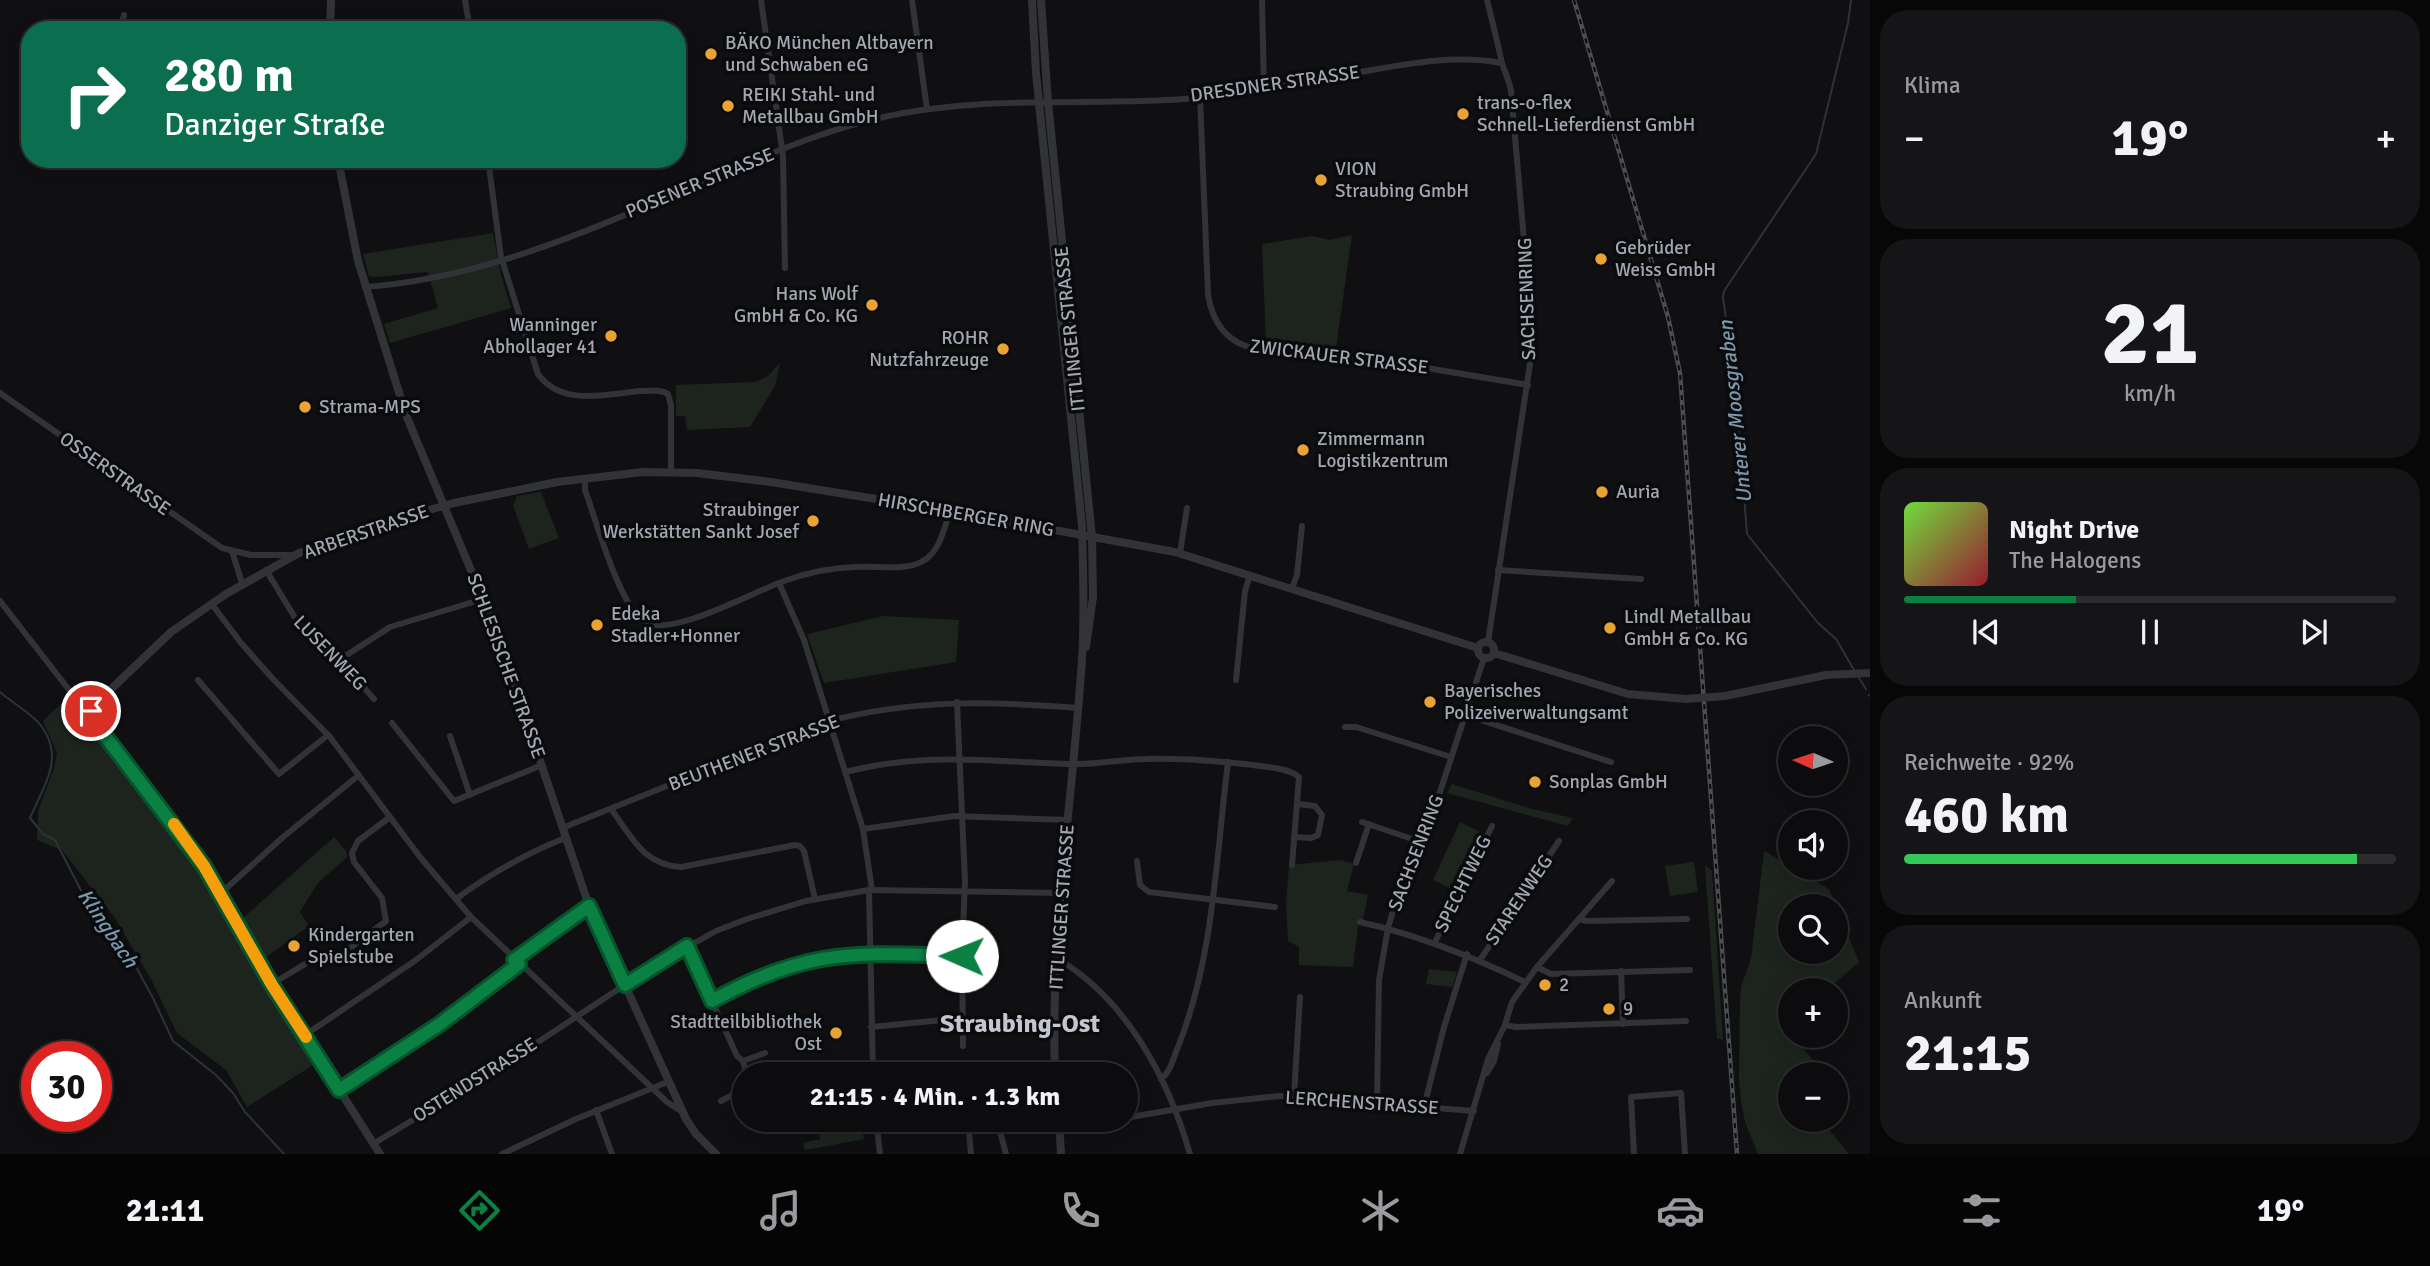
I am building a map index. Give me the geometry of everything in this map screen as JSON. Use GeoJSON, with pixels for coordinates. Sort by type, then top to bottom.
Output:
{"type":"FeatureCollection","features":[{"type":"Feature","properties":{"kind":"street"},"geometry":{"type":"LineString","coordinates":[[330,21],[331,0]]}},
{"type":"Feature","properties":{"kind":"street"},"geometry":{"type":"LineString","coordinates":[[465,0],[468,21]]}},
{"type":"Feature","properties":{"kind":"street"},"geometry":{"type":"LineString","coordinates":[[761,0],[782,149],[785,268]]}},
{"type":"Feature","properties":{"kind":"street"},"geometry":{"type":"LineString","coordinates":[[912,0],[927,109]]}},
{"type":"Feature","properties":{"kind":"street","name":"ITTLINGER STRASSE"},"geometry":{"type":"LineString","coordinates":[[1032,0],[1092,537],[1093,597],[1083,656]]}},
{"type":"Feature","properties":{"kind":"street","name":"ITTLINGER STRASSE"},"geometry":{"type":"LineString","coordinates":[[1041,0],[1044,102],[1084,573],[1083,656],[1062,893],[1055,1062]]}},
{"type":"Feature","properties":{"kind":"street"},"geometry":{"type":"LineString","coordinates":[[1262,0],[1264,89]]}},
{"type":"Feature","properties":{"kind":"street","name":"SACHSENRING"},"geometry":{"type":"LineString","coordinates":[[1487,0],[1511,90],[1533,344],[1488,642]]}},
{"type":"Feature","properties":{"kind":"street"},"geometry":{"type":"LineString","coordinates":[[122,21],[124,15]]}},
{"type":"Feature","properties":{"kind":"street","name":"DRESDNER STRASSE"},"geometry":{"type":"LineString","coordinates":[[1044,102],[1200,97],[1405,65],[1451,61],[1502,63]]}},
{"type":"Feature","properties":{"kind":"street","name":"ZWICKAUER STRASSE"},"geometry":{"type":"LineString","coordinates":[[1200,97],[1208,294],[1216,322],[1232,340],[1252,349],[1349,355],[1528,385]]}},
{"type":"Feature","properties":{"kind":"street","name":"POSENER STRASSE"},"geometry":{"type":"LineString","coordinates":[[365,287],[402,284],[502,261],[548,245],[816,135],[854,124],[957,105],[1044,102]]}},
{"type":"Feature","properties":{"kind":"street","name":"SCHLESISCHE STRASSE"},"geometry":{"type":"LineString","coordinates":[[340,168],[365,287],[402,405],[513,677],[589,906],[682,1111],[696,1134],[716,1154]]}},
{"type":"Feature","properties":{"kind":"street"},"geometry":{"type":"LineString","coordinates":[[489,168],[502,261],[535,368],[551,387],[573,396],[653,391],[668,394],[671,405],[671,472]]}},
{"type":"Feature","properties":{"kind":"street","name":"OSSERSTRASSE"},"geometry":{"type":"LineString","coordinates":[[0,393],[213,542],[232,551],[259,556],[297,554]]}},
{"type":"Feature","properties":{"kind":"street","name":"HIRSCHBERGER RING"},"geometry":{"type":"LineString","coordinates":[[442,506],[585,478],[671,472],[746,478],[950,511],[1180,553],[1478,648]]}},
{"type":"Feature","properties":{"kind":"street"},"geometry":{"type":"LineString","coordinates":[[585,478],[585,489],[624,598],[636,616],[645,622],[663,625],[681,622],[779,583],[823,570],[921,563],[937,548],[950,511]]}},
{"type":"Feature","properties":{"kind":"street","name":"ARBERSTRASSE"},"geometry":{"type":"LineString","coordinates":[[91,711],[153,648],[211,603],[242,583],[297,554],[369,527],[442,506]]}},
{"type":"Feature","properties":{"kind":"street"},"geometry":{"type":"LineString","coordinates":[[1180,553],[1187,508]]}},
{"type":"Feature","properties":{"kind":"street"},"geometry":{"type":"LineString","coordinates":[[1292,588],[1297,575],[1302,526]]}},
{"type":"Feature","properties":{"kind":"street"},"geometry":{"type":"LineString","coordinates":[[232,551],[242,583]]}},
{"type":"Feature","properties":{"kind":"street","name":"LUSENWEG"},"geometry":{"type":"LineString","coordinates":[[266,570],[297,621],[339,660],[374,699]]}},
{"type":"Feature","properties":{"kind":"street"},"geometry":{"type":"LineString","coordinates":[[1498,570],[1641,579]]}},
{"type":"Feature","properties":{"kind":"street"},"geometry":{"type":"LineString","coordinates":[[1236,680],[1245,591],[1250,575]]}},
{"type":"Feature","properties":{"kind":"street"},"geometry":{"type":"LineString","coordinates":[[779,583],[804,640],[863,829],[871,890],[869,955],[872,1062]]}},
{"type":"Feature","properties":{"kind":"street"},"geometry":{"type":"LineString","coordinates":[[339,660],[390,628],[483,599]]}},
{"type":"Feature","properties":{"kind":"street"},"geometry":{"type":"LineString","coordinates":[[0,601],[77,700],[91,711],[93,720],[190,845],[221,893],[272,985],[380,1154]]}},
{"type":"Feature","properties":{"kind":"street"},"geometry":{"type":"LineString","coordinates":[[211,603],[240,643],[328,735],[420,857],[471,917],[667,1102],[682,1111]]}},
{"type":"Feature","properties":{"kind":"street"},"geometry":{"type":"LineString","coordinates":[[1488,642],[1492,644],[1494,653],[1484,658],[1479,654],[1478,648],[1482,643],[1488,642]]}},
{"type":"Feature","properties":{"kind":"street"},"geometry":{"type":"LineString","coordinates":[[1494,653],[1628,694],[1686,699],[1725,696],[1797,680],[1870,673]]}},
{"type":"Feature","properties":{"kind":"street","name":"SACHSENRING"},"geometry":{"type":"LineString","coordinates":[[1377,1103],[1379,980],[1388,928],[1403,877],[1434,807],[1484,658]]}},
{"type":"Feature","properties":{"kind":"street"},"geometry":{"type":"LineString","coordinates":[[198,680],[279,774],[328,735]]}},
{"type":"Feature","properties":{"kind":"street"},"geometry":{"type":"LineString","coordinates":[[957,702],[963,816],[963,1046]]}},
{"type":"Feature","properties":{"kind":"street","name":"BEUTHENER STRASSE"},"geometry":{"type":"LineString","coordinates":[[562,828],[830,721],[876,710],[957,702],[1078,708]]}},
{"type":"Feature","properties":{"kind":"street"},"geometry":{"type":"LineString","coordinates":[[1465,715],[1611,762]]}},
{"type":"Feature","properties":{"kind":"street"},"geometry":{"type":"LineString","coordinates":[[392,723],[454,801],[542,765]]}},
{"type":"Feature","properties":{"kind":"street"},"geometry":{"type":"LineString","coordinates":[[1345,727],[1356,727],[1451,757]]}},
{"type":"Feature","properties":{"kind":"street"},"geometry":{"type":"LineString","coordinates":[[450,736],[470,795]]}},
{"type":"Feature","properties":{"kind":"street"},"geometry":{"type":"LineString","coordinates":[[845,772],[904,761],[960,758],[1073,764],[1146,759],[1228,762],[1296,774],[1300,783],[1292,865]]}},
{"type":"Feature","properties":{"kind":"street"},"geometry":{"type":"LineString","coordinates":[[1161,1079],[1167,1073],[1182,1036],[1199,982],[1207,940],[1228,762]]}},
{"type":"Feature","properties":{"kind":"street"},"geometry":{"type":"LineString","coordinates":[[221,893],[282,838],[359,775]]}},
{"type":"Feature","properties":{"kind":"street"},"geometry":{"type":"LineString","coordinates":[[1295,836],[1311,838],[1318,835],[1322,815],[1318,808],[1298,804]]}},
{"type":"Feature","properties":{"kind":"street"},"geometry":{"type":"LineString","coordinates":[[611,809],[645,855],[668,866],[681,867],[800,846],[804,850],[816,899]]}},
{"type":"Feature","properties":{"kind":"street"},"geometry":{"type":"LineString","coordinates":[[863,829],[963,816],[1068,820]]}},
{"type":"Feature","properties":{"kind":"street"},"geometry":{"type":"LineString","coordinates":[[272,985],[323,953],[330,963],[386,921],[383,898],[354,862],[352,853],[358,841],[390,817]]}},
{"type":"Feature","properties":{"kind":"street"},"geometry":{"type":"LineString","coordinates":[[1356,863],[1365,823],[1418,841]]}},
{"type":"Feature","properties":{"kind":"street","name":"SPECHTWEG"},"geometry":{"type":"LineString","coordinates":[[1435,942],[1492,826]]}},
{"type":"Feature","properties":{"kind":"street"},"geometry":{"type":"LineString","coordinates":[[456,900],[506,865],[540,847],[565,838]]}},
{"type":"Feature","properties":{"kind":"street","name":"STARENWEG"},"geometry":{"type":"LineString","coordinates":[[1480,960],[1559,841]]}},
{"type":"Feature","properties":{"kind":"street"},"geometry":{"type":"LineString","coordinates":[[1137,860],[1140,885],[1144,890],[1275,908]]}},
{"type":"Feature","properties":{"kind":"street"},"geometry":{"type":"LineString","coordinates":[[1460,1154],[1488,1059],[1505,1025],[1509,1009],[1537,967],[1612,881]]}},
{"type":"Feature","properties":{"kind":"street","name":"OSTENDSTRASSE"},"geometry":{"type":"LineString","coordinates":[[373,1144],[497,1069],[687,946],[747,919],[816,899],[871,890],[1062,893]]}},
{"type":"Feature","properties":{"kind":"street"},"geometry":{"type":"LineString","coordinates":[[339,1090],[440,1024],[589,906]]}},
{"type":"Feature","properties":{"kind":"street"},"geometry":{"type":"LineString","coordinates":[[305,1035],[416,960],[471,917]]}},
{"type":"Feature","properties":{"kind":"street"},"geometry":{"type":"LineString","coordinates":[[1579,919],[1687,919]]}},
{"type":"Feature","properties":{"kind":"street"},"geometry":{"type":"LineString","coordinates":[[1360,922],[1435,942],[1468,954],[1525,982]]}},
{"type":"Feature","properties":{"kind":"street"},"geometry":{"type":"LineString","coordinates":[[687,946],[733,1051],[743,1061],[765,1053]]}},
{"type":"Feature","properties":{"kind":"street"},"geometry":{"type":"LineString","coordinates":[[1424,1107],[1444,1027],[1468,954]]}},
{"type":"Feature","properties":{"kind":"street"},"geometry":{"type":"LineString","coordinates":[[712,1001],[753,980],[824,959],[869,955],[962,956]]}},
{"type":"Feature","properties":{"kind":"street"},"geometry":{"type":"LineString","coordinates":[[1058,959],[1108,997],[1134,1031],[1161,1079],[1189,1154]]}},
{"type":"Feature","properties":{"kind":"street"},"geometry":{"type":"LineString","coordinates":[[1537,967],[1551,974],[1690,970]]}},
{"type":"Feature","properties":{"kind":"street"},"geometry":{"type":"LineString","coordinates":[[1621,971],[1623,1024]]}},
{"type":"Feature","properties":{"kind":"street"},"geometry":{"type":"LineString","coordinates":[[1294,1096],[1300,998]]}},
{"type":"Feature","properties":{"kind":"street"},"geometry":{"type":"LineString","coordinates":[[871,1027],[963,1018]]}},
{"type":"Feature","properties":{"kind":"street"},"geometry":{"type":"LineString","coordinates":[[1505,1025],[1516,1027],[1686,1021]]}},
{"type":"Feature","properties":{"kind":"street"},"geometry":{"type":"LineString","coordinates":[[502,1154],[596,1111],[670,1082]]}},
{"type":"Feature","properties":{"kind":"street"},"geometry":{"type":"LineString","coordinates":[[1634,1154],[1631,1097],[1681,1093],[1685,1154]]}},
{"type":"Feature","properties":{"kind":"street"},"geometry":{"type":"LineString","coordinates":[[721,1101],[732,1095]]}},
{"type":"Feature","properties":{"kind":"street","name":"LERCHENSTRASSE"},"geometry":{"type":"LineString","coordinates":[[1138,1116],[1173,1109],[1294,1096],[1474,1111]]}},
{"type":"Feature","properties":{"kind":"street"},"geometry":{"type":"LineString","coordinates":[[596,1111],[612,1154]]}},
{"type":"Feature","properties":{"kind":"street"},"geometry":{"type":"LineString","coordinates":[[877,1132],[880,1154]]}},
{"type":"Feature","properties":{"kind":"street"},"geometry":{"type":"LineString","coordinates":[[969,1132],[971,1154]]}},
{"type":"Feature","properties":{"kind":"street"},"geometry":{"type":"LineString","coordinates":[[1000,1132],[1006,1154]]}},
{"type":"Feature","properties":{"kind":"street"},"geometry":{"type":"LineString","coordinates":[[1059,1132],[1061,1154]]}},
{"type":"Feature","properties":{"kind":"shaded area"},"geometry":{"type":"Polygon","coordinates":[[[493,233],[511,308],[390,343],[384,324],[438,308],[428,272],[369,276],[363,254],[493,233]]]}},
{"type":"Feature","properties":{"kind":"shaded area"},"geometry":{"type":"Polygon","coordinates":[[[1352,235],[1336,348],[1266,344],[1262,244],[1312,236],[1329,240],[1352,235]]]}},
{"type":"Feature","properties":{"kind":"shaded area"},"geometry":{"type":"Polygon","coordinates":[[[780,363],[775,386],[750,427],[687,430],[685,416],[676,416],[676,385],[755,382],[767,377],[780,363]]]}},
{"type":"Feature","properties":{"kind":"shaded area"},"geometry":{"type":"Polygon","coordinates":[[[541,492],[559,538],[529,549],[513,506],[517,496],[541,492]]]}},
{"type":"Feature","properties":{"kind":"shaded area"},"geometry":{"type":"Polygon","coordinates":[[[883,616],[959,620],[956,662],[824,683],[807,634],[883,616]]]}},
{"type":"Feature","properties":{"kind":"shaded area"},"geometry":{"type":"Polygon","coordinates":[[[67,698],[196,861],[281,1009],[318,1062],[247,1107],[226,1070],[177,1033],[151,979],[115,918],[62,850],[37,840],[38,811],[57,753],[43,721],[67,698]]]}},
{"type":"Feature","properties":{"kind":"shaded area"},"geometry":{"type":"Polygon","coordinates":[[[1452,784],[1532,809],[1573,818],[1568,826],[1447,793],[1452,784]]]}},
{"type":"Feature","properties":{"kind":"shaded area"},"geometry":{"type":"Polygon","coordinates":[[[1460,822],[1483,833],[1456,891],[1433,880],[1460,822]]]}},
{"type":"Feature","properties":{"kind":"shaded area"},"geometry":{"type":"Polygon","coordinates":[[[334,837],[346,851],[347,857],[317,884],[300,912],[309,926],[265,958],[242,919],[334,837]]]}},
{"type":"Feature","properties":{"kind":"shaded area"},"geometry":{"type":"Polygon","coordinates":[[[1764,851],[1778,859],[1778,880],[1814,880],[1829,889],[1831,894],[1778,894],[1778,964],[1848,964],[1848,935],[1859,962],[1841,978],[1778,978],[1778,1048],[1803,1048],[1814,1062],[1778,1062],[1778,1132],[1831,1132],[1849,1154],[1758,1154],[1745,1122],[1741,1101],[1741,987],[1751,959],[1764,851]]]}},
{"type":"Feature","properties":{"kind":"shaded area"},"geometry":{"type":"Polygon","coordinates":[[[1340,860],[1354,864],[1347,891],[1368,895],[1363,920],[1359,919],[1353,967],[1299,965],[1299,947],[1288,941],[1286,905],[1289,865],[1340,860]]]}},
{"type":"Feature","properties":{"kind":"shaded area"},"geometry":{"type":"Polygon","coordinates":[[[1694,862],[1698,892],[1670,896],[1665,866],[1694,862]]]}},
{"type":"Feature","properties":{"kind":"shaded area"},"geometry":{"type":"Polygon","coordinates":[[[1705,865],[1712,871],[1723,1040],[1717,1038],[1705,865]]]}},
{"type":"Feature","properties":{"kind":"shaded area"},"geometry":{"type":"Polygon","coordinates":[[[1429,969],[1457,972],[1452,987],[1426,984],[1429,969]]]}},
{"type":"Feature","properties":{"kind":"shaded area"},"geometry":{"type":"Polygon","coordinates":[[[819,1132],[863,1132],[864,1139],[805,1150],[803,1143],[820,1139],[819,1132]]]}},
{"type":"Feature","properties":{"kind":"waterway","name":"Unterer Moosgraben"},"geometry":{"type":"LineString","coordinates":[[1851,0],[1848,23],[1816,154],[1724,291],[1723,298],[1735,380],[1747,534],[1818,623],[1836,639],[1854,670]]}},
{"type":"Feature","properties":{"kind":"waterway","name":"Unterer Moosgraben"},"geometry":{"type":"LineString","coordinates":[[1859,678],[1866,689]]}},
{"type":"Feature","properties":{"kind":"waterway","name":"Klingbach"},"geometry":{"type":"LineString","coordinates":[[0,692],[38,722],[49,739],[52,750],[50,773],[30,818],[43,834],[55,840],[88,904],[102,917],[130,956],[173,1041],[216,1075],[233,1093],[245,1112],[284,1154]]}},
{"type":"Feature","properties":{"kind":"railway"},"geometry":{"type":"LineString","coordinates":[[1574,0],[1668,317],[1680,373],[1737,1154]]}},
{"type":"Feature","properties":{"kind":"slow traffic"},"geometry":{"type":"LineString","coordinates":[[174,824],[204,866],[272,985],[306,1037]]}},
{"type":"Feature","properties":{"kind":"place","name":"BÄKO München Altbayern und Schwaben eG"},"geometry":{"type":"Point","coordinates":[711,54]}},
{"type":"Feature","properties":{"kind":"place","name":"REIKI Stahl- und Metallbau GmbH"},"geometry":{"type":"Point","coordinates":[728,106]}},
{"type":"Feature","properties":{"kind":"place","name":"trans-o-flex Schnell-Lieferdienst GmbH"},"geometry":{"type":"Point","coordinates":[1463,114]}},
{"type":"Feature","properties":{"kind":"place","name":"VION Straubing GmbH"},"geometry":{"type":"Point","coordinates":[1321,180]}},
{"type":"Feature","properties":{"kind":"place","name":"Gebrüder Weiss GmbH"},"geometry":{"type":"Point","coordinates":[1601,259]}},
{"type":"Feature","properties":{"kind":"place","name":"Hans Wolf GmbH & Co. KG"},"geometry":{"type":"Point","coordinates":[872,305]}},
{"type":"Feature","properties":{"kind":"place","name":"Wanninger Abhollager 41"},"geometry":{"type":"Point","coordinates":[611,336]}},
{"type":"Feature","properties":{"kind":"place","name":"ROHR Nutzfahrzeuge"},"geometry":{"type":"Point","coordinates":[1003,349]}},
{"type":"Feature","properties":{"kind":"place","name":"Strama-MPS"},"geometry":{"type":"Point","coordinates":[305,407]}},
{"type":"Feature","properties":{"kind":"place","name":"Zimmermann Logistikzentrum"},"geometry":{"type":"Point","coordinates":[1303,450]}},
{"type":"Feature","properties":{"kind":"place","name":"Auria"},"geometry":{"type":"Point","coordinates":[1602,492]}},
{"type":"Feature","properties":{"kind":"place","name":"Straubinger Werkstätten Sankt Josef"},"geometry":{"type":"Point","coordinates":[813,521]}},
{"type":"Feature","properties":{"kind":"place","name":"Edeka Stadler+Honner"},"geometry":{"type":"Point","coordinates":[597,625]}},
{"type":"Feature","properties":{"kind":"place","name":"Lindl Metallbau GmbH & Co. KG"},"geometry":{"type":"Point","coordinates":[1610,628]}},
{"type":"Feature","properties":{"kind":"place","name":"Bayerisches Polizeiverwaltungsamt"},"geometry":{"type":"Point","coordinates":[1430,702]}},
{"type":"Feature","properties":{"kind":"place","name":"Sonplas GmbH"},"geometry":{"type":"Point","coordinates":[1535,782]}},
{"type":"Feature","properties":{"kind":"place","name":"Kindergarten Spielstube"},"geometry":{"type":"Point","coordinates":[294,946]}},
{"type":"Feature","properties":{"kind":"place","name":"2"},"geometry":{"type":"Point","coordinates":[1545,985]}},
{"type":"Feature","properties":{"kind":"place","name":"9"},"geometry":{"type":"Point","coordinates":[1609,1009]}},
{"type":"Feature","properties":{"kind":"place","name":"Stadtteilbibliothek Ost"},"geometry":{"type":"Point","coordinates":[836,1033]}},
{"type":"Feature","properties":{"kind":"district","name":"Straubing-Ost"},"geometry":{"type":"Point","coordinates":[1020,1024]}},
{"type":"Feature","properties":{"kind":"route"},"geometry":{"type":"LineString","coordinates":[[91,711],[93,720],[204,866],[272,985],[339,1090],[440,1024],[519,964],[514,960],[589,906],[625,985],[687,946],[712,1001],[753,980],[824,959],[899,954],[962,956]]}}]}
